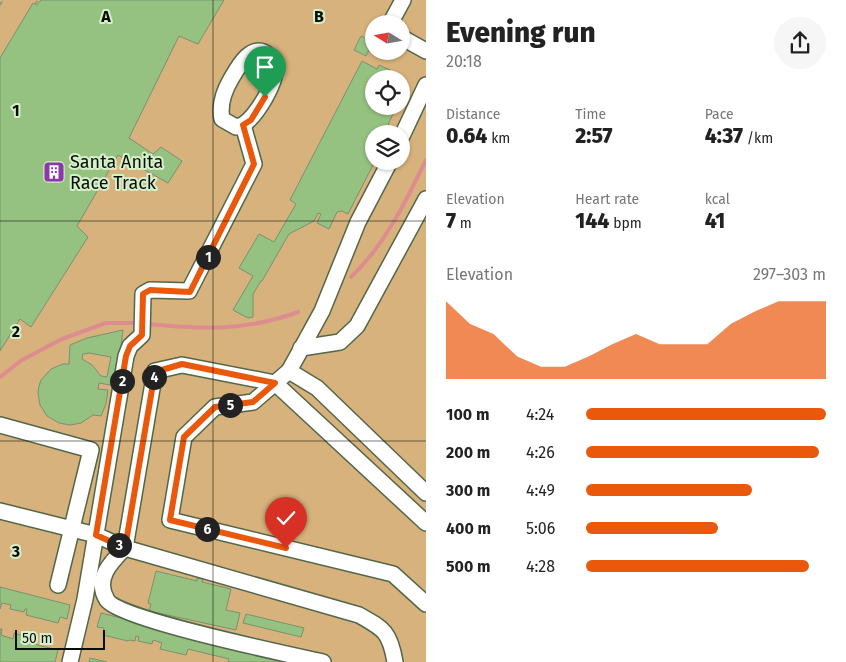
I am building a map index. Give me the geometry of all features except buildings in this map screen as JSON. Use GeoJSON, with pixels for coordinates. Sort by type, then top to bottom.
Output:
{"type":"FeatureCollection","features":[{"type":"Feature","properties":{"kind":"lane"},"geometry":{"type":"LineString","coordinates":[[395,15],[403,0]]}},
{"type":"Feature","properties":{"kind":"lane"},"geometry":{"type":"LineString","coordinates":[[410,42],[426,51]]}},
{"type":"Feature","properties":{"kind":"lane"},"geometry":{"type":"LineString","coordinates":[[265,53],[274,63],[275,70],[272,83],[251,120],[243,125],[236,127],[222,119],[221,102],[229,83],[244,59],[249,54],[265,53]]}},
{"type":"Feature","properties":{"kind":"lane"},"geometry":{"type":"LineString","coordinates":[[407,125],[426,85]]}},
{"type":"Feature","properties":{"kind":"lane"},"geometry":{"type":"LineString","coordinates":[[70,662],[86,599],[126,356],[130,346],[142,335],[143,294],[150,290],[190,292],[254,164],[243,125]]}},
{"type":"Feature","properties":{"kind":"lane"},"geometry":{"type":"LineString","coordinates":[[385,170],[358,222],[322,311],[289,371],[253,402],[215,407],[184,437],[170,520],[393,574],[426,604]]}},
{"type":"Feature","properties":{"kind":"lane"},"geometry":{"type":"LineString","coordinates":[[301,348],[340,342],[357,326],[426,199]]}},
{"type":"Feature","properties":{"kind":"lane"},"geometry":{"type":"LineString","coordinates":[[323,662],[176,627],[126,612],[112,606],[107,600],[103,587],[104,576],[109,563],[125,548],[155,372],[182,364],[275,383],[426,523]]}},
{"type":"Feature","properties":{"kind":"lane"},"geometry":{"type":"LineString","coordinates":[[289,371],[317,388],[426,493]]}},
{"type":"Feature","properties":{"kind":"lane"},"geometry":{"type":"LineString","coordinates":[[0,425],[91,450],[58,585]]}},
{"type":"Feature","properties":{"kind":"lane"},"geometry":{"type":"LineString","coordinates":[[0,511],[96,535],[125,548],[359,615],[381,627],[392,644],[395,662]]}},
{"type":"Feature","properties":{"kind":"path"},"geometry":{"type":"LineString","coordinates":[[0,5],[3,0]]}},
{"type":"Feature","properties":{"kind":"path"},"geometry":{"type":"LineString","coordinates":[[35,4],[38,0]]}},
{"type":"Feature","properties":{"kind":"shaded area"},"geometry":{"type":"Polygon","coordinates":[[[0,0],[426,0],[426,662],[0,662],[0,0]]]}},
{"type":"Feature","properties":{"kind":"waterway"},"geometry":{"type":"LineString","coordinates":[[351,277],[374,251],[394,222],[426,160]]}},
{"type":"Feature","properties":{"kind":"waterway"},"geometry":{"type":"LineString","coordinates":[[146,324],[204,328],[241,326],[298,312]]}},
{"type":"Feature","properties":{"kind":"waterway"},"geometry":{"type":"LineString","coordinates":[[0,377],[22,360],[62,339],[106,323],[139,323]]}},
{"type":"Feature","properties":{"kind":"place","name":"Santa Anita Race Track"},"geometry":{"type":"Point","coordinates":[54,172]}},
{"type":"Feature","properties":{"kind":"route"},"geometry":{"type":"LineString","coordinates":[[265,97],[251,120],[243,125],[254,164],[190,292],[150,290],[143,294],[142,335],[130,346],[126,356],[96,535],[125,548],[155,372],[182,364],[275,383],[253,402],[215,407],[184,437],[170,520],[286,548]]}}]}
